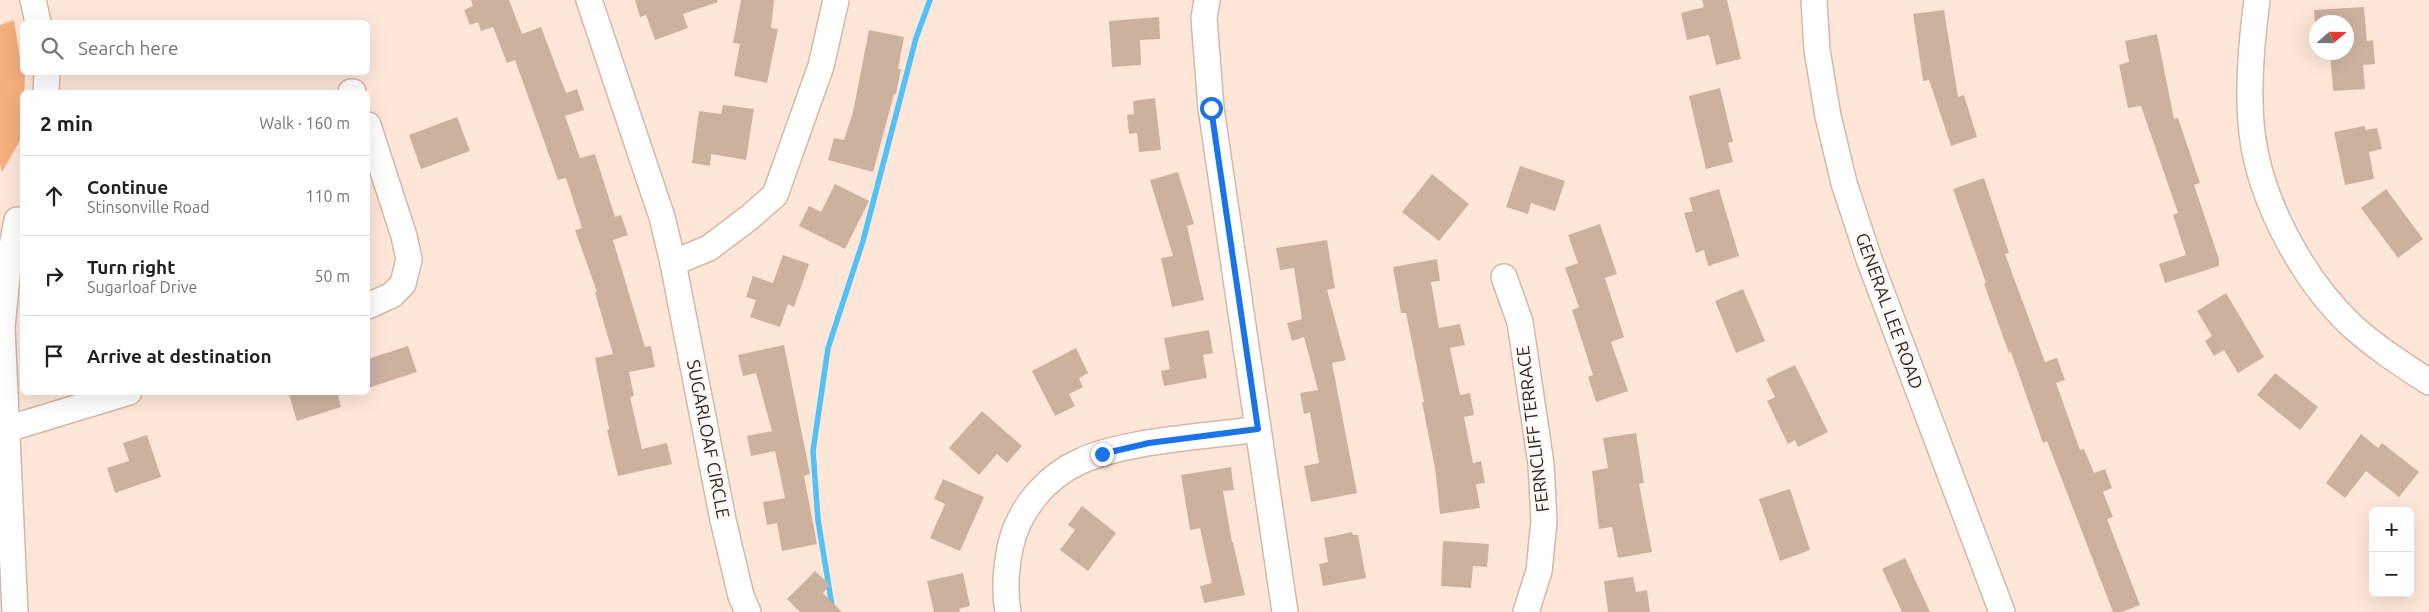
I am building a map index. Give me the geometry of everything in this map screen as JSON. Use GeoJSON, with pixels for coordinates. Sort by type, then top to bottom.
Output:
{"type":"FeatureCollection","features":[{"type":"Feature","properties":{"kind":"street"},"geometry":{"type":"LineString","coordinates":[[33,0],[38,20]]}},
{"type":"Feature","properties":{"kind":"street","name":"SUGARLOAF CIRCLE"},"geometry":{"type":"LineString","coordinates":[[589,0],[662,217],[673,264],[723,520],[741,596],[748,612]]}},
{"type":"Feature","properties":{"kind":"street"},"geometry":{"type":"LineString","coordinates":[[673,264],[709,248],[744,222],[774,195],[821,66],[836,0]]}},
{"type":"Feature","properties":{"kind":"street"},"geometry":{"type":"LineString","coordinates":[[1207,0],[1204,18],[1211,108],[1285,612]]}},
{"type":"Feature","properties":{"kind":"street","name":"GENERAL LEE ROAD"},"geometry":{"type":"LineString","coordinates":[[1814,0],[1818,59],[1828,116],[1844,183],[1869,259],[2002,612]]}},
{"type":"Feature","properties":{"kind":"street"},"geometry":{"type":"LineString","coordinates":[[2257,0],[2251,42],[2250,94],[2252,134],[2263,180],[2276,215],[2296,254],[2328,301],[2353,326],[2386,353],[2429,382]]}},
{"type":"Feature","properties":{"kind":"street"},"geometry":{"type":"LineString","coordinates":[[46,75],[46,90]]}},
{"type":"Feature","properties":{"kind":"street"},"geometry":{"type":"LineString","coordinates":[[370,130],[404,236],[409,259],[403,284],[392,295],[370,305]]}},
{"type":"Feature","properties":{"kind":"street"},"geometry":{"type":"LineString","coordinates":[[13,219],[2,327],[16,612]]}},
{"type":"Feature","properties":{"kind":"street","name":"FERNCLIFF TERRACE"},"geometry":{"type":"LineString","coordinates":[[1504,277],[1520,322],[1540,464],[1544,521],[1539,571],[1526,612]]}},
{"type":"Feature","properties":{"kind":"street"},"geometry":{"type":"LineString","coordinates":[[6,429],[119,395]]}},
{"type":"Feature","properties":{"kind":"street"},"geometry":{"type":"LineString","coordinates":[[1008,612],[1006,571],[1012,539],[1020,518],[1031,499],[1060,474],[1078,462],[1102,454],[1149,443],[1258,429]]}},
{"type":"Feature","properties":{"kind":"shaded area"},"geometry":{"type":"Polygon","coordinates":[[[14,20],[20,59],[20,75],[25,75],[24,90],[20,90],[20,140],[2,172],[0,164],[0,25],[14,20]]]}},
{"type":"Feature","properties":{"kind":"building"},"geometry":{"type":"Polygon","coordinates":[[[471,0],[509,0],[522,34],[541,27],[566,93],[577,89],[584,110],[565,116],[580,158],[595,154],[615,217],[621,215],[628,235],[613,240],[645,347],[651,346],[655,367],[629,372],[634,396],[630,397],[642,449],[667,443],[672,464],[618,476],[607,430],[609,429],[595,358],[613,354],[595,293],[597,292],[575,230],[582,228],[566,178],[558,180],[515,60],[507,63],[493,27],[481,31],[478,22],[470,25],[464,10],[473,6],[471,0]]]}},
{"type":"Feature","properties":{"kind":"building"},"geometry":{"type":"Polygon","coordinates":[[[635,0],[717,0],[718,2],[683,14],[688,28],[655,40],[646,15],[640,17],[635,0]]]}},
{"type":"Feature","properties":{"kind":"building"},"geometry":{"type":"Polygon","coordinates":[[[741,0],[774,0],[771,28],[778,29],[767,83],[734,76],[740,44],[733,43],[741,0]]]}},
{"type":"Feature","properties":{"kind":"building"},"geometry":{"type":"Polygon","coordinates":[[[1702,0],[1727,0],[1741,59],[1716,65],[1709,35],[1687,40],[1681,13],[1704,7],[1702,0]]]}},
{"type":"Feature","properties":{"kind":"building"},"geometry":{"type":"Polygon","coordinates":[[[2364,7],[2367,41],[2373,40],[2375,64],[2363,65],[2365,89],[2333,91],[2331,60],[2354,60],[2354,15],[2314,15],[2314,10],[2364,7]]]}},
{"type":"Feature","properties":{"kind":"building"},"geometry":{"type":"Polygon","coordinates":[[[1944,10],[1958,97],[1964,95],[1977,137],[1951,146],[1929,80],[1923,81],[1913,14],[1944,10]]]}},
{"type":"Feature","properties":{"kind":"building"},"geometry":{"type":"Polygon","coordinates":[[[1159,17],[1160,39],[1140,40],[1141,65],[1112,67],[1109,21],[1159,17]]]}},
{"type":"Feature","properties":{"kind":"building"},"geometry":{"type":"Polygon","coordinates":[[[869,30],[904,37],[896,94],[894,94],[873,172],[828,160],[834,138],[844,140],[853,112],[869,30]]]}},
{"type":"Feature","properties":{"kind":"building"},"geometry":{"type":"Polygon","coordinates":[[[2157,34],[2174,119],[2178,118],[2200,183],[2194,185],[2219,259],[2219,266],[2165,283],[2159,264],[2186,255],[2173,215],[2178,213],[2141,106],[2128,108],[2119,65],[2129,62],[2125,41],[2157,34]]]}},
{"type":"Feature","properties":{"kind":"building"},"geometry":{"type":"Polygon","coordinates":[[[1720,88],[1733,142],[1728,143],[1733,162],[1706,169],[1689,96],[1720,88]]]}},
{"type":"Feature","properties":{"kind":"building"},"geometry":{"type":"Polygon","coordinates":[[[1155,98],[1161,150],[1139,152],[1137,133],[1129,134],[1127,115],[1134,114],[1133,101],[1155,98]]]}},
{"type":"Feature","properties":{"kind":"building"},"geometry":{"type":"Polygon","coordinates":[[[723,105],[754,109],[746,160],[711,154],[710,166],[692,163],[699,111],[721,114],[723,105]]]}},
{"type":"Feature","properties":{"kind":"building"},"geometry":{"type":"Polygon","coordinates":[[[457,117],[470,151],[421,169],[409,135],[457,117]]]}},
{"type":"Feature","properties":{"kind":"building"},"geometry":{"type":"Polygon","coordinates":[[[2365,126],[2365,130],[2377,128],[2382,149],[2369,152],[2374,179],[2345,185],[2334,132],[2365,126]]]}},
{"type":"Feature","properties":{"kind":"building"},"geometry":{"type":"Polygon","coordinates":[[[1520,166],[1565,181],[1555,211],[1531,203],[1528,214],[1506,207],[1520,166]]]}},
{"type":"Feature","properties":{"kind":"building"},"geometry":{"type":"Polygon","coordinates":[[[1178,172],[1194,224],[1187,226],[1204,300],[1172,307],[1161,258],[1173,256],[1150,180],[1178,172]]]}},
{"type":"Feature","properties":{"kind":"building"},"geometry":{"type":"Polygon","coordinates":[[[1432,174],[1469,204],[1439,241],[1402,212],[1432,174]]]}},
{"type":"Feature","properties":{"kind":"building"},"geometry":{"type":"Polygon","coordinates":[[[1984,178],[2009,253],[2005,254],[2045,362],[2057,358],[2065,380],[2056,383],[2080,450],[2084,449],[2094,473],[2105,469],[2112,488],[2103,492],[2113,517],[2107,519],[2140,605],[2122,612],[2113,612],[2047,441],[2043,443],[2011,352],[2009,353],[1984,284],[1986,283],[1953,189],[1984,178]]]}},
{"type":"Feature","properties":{"kind":"building"},"geometry":{"type":"Polygon","coordinates":[[[835,184],[869,201],[845,249],[799,226],[809,206],[821,212],[835,184]]]}},
{"type":"Feature","properties":{"kind":"building"},"geometry":{"type":"Polygon","coordinates":[[[1719,189],[1739,256],[1708,266],[1704,250],[1696,253],[1684,213],[1693,211],[1689,198],[1719,189]]]}},
{"type":"Feature","properties":{"kind":"building"},"geometry":{"type":"Polygon","coordinates":[[[2386,189],[2423,239],[2398,258],[2361,208],[2386,189]]]}},
{"type":"Feature","properties":{"kind":"building"},"geometry":{"type":"Polygon","coordinates":[[[1600,224],[1617,274],[1605,278],[1624,337],[1611,342],[1628,391],[1596,402],[1588,377],[1593,375],[1572,310],[1579,307],[1565,268],[1578,263],[1568,235],[1600,224]]]}},
{"type":"Feature","properties":{"kind":"building"},"geometry":{"type":"Polygon","coordinates":[[[1327,240],[1335,288],[1327,290],[1346,360],[1332,363],[1357,493],[1311,502],[1304,466],[1319,463],[1310,412],[1304,414],[1300,393],[1318,390],[1304,337],[1292,341],[1287,323],[1302,319],[1294,268],[1280,270],[1276,248],[1327,240]]]}},
{"type":"Feature","properties":{"kind":"building"},"geometry":{"type":"Polygon","coordinates":[[[783,255],[809,264],[794,307],[788,304],[780,327],[750,317],[756,300],[746,297],[753,276],[773,283],[783,255]]]}},
{"type":"Feature","properties":{"kind":"building"},"geometry":{"type":"Polygon","coordinates":[[[1437,259],[1440,281],[1431,282],[1439,328],[1460,324],[1465,345],[1450,348],[1460,395],[1470,393],[1474,415],[1464,417],[1473,463],[1481,461],[1485,483],[1476,484],[1480,508],[1440,514],[1435,468],[1422,402],[1424,402],[1406,313],[1401,313],[1393,267],[1437,259]]]}},
{"type":"Feature","properties":{"kind":"building"},"geometry":{"type":"Polygon","coordinates":[[[1743,289],[1765,341],[1736,353],[1715,301],[1743,289]]]}},
{"type":"Feature","properties":{"kind":"building"},"geometry":{"type":"Polygon","coordinates":[[[2226,293],[2264,357],[2238,373],[2224,350],[2214,356],[2205,341],[2212,336],[2197,311],[2226,293]]]}},
{"type":"Feature","properties":{"kind":"building"},"geometry":{"type":"Polygon","coordinates":[[[1209,330],[1213,353],[1203,355],[1207,378],[1164,386],[1161,371],[1170,369],[1164,338],[1209,330]]]}},
{"type":"Feature","properties":{"kind":"building"},"geometry":{"type":"Polygon","coordinates":[[[784,345],[810,474],[804,476],[817,544],[782,551],[777,523],[767,525],[763,502],[785,498],[775,451],[751,456],[747,436],[772,431],[756,373],[743,376],[738,355],[784,345]]]}},
{"type":"Feature","properties":{"kind":"building"},"geometry":{"type":"Polygon","coordinates":[[[408,346],[417,372],[370,387],[370,358],[408,346]]]}},
{"type":"Feature","properties":{"kind":"building"},"geometry":{"type":"Polygon","coordinates":[[[1076,348],[1088,373],[1079,378],[1083,387],[1069,394],[1075,406],[1055,416],[1032,371],[1076,348]]]}},
{"type":"Feature","properties":{"kind":"building"},"geometry":{"type":"Polygon","coordinates":[[[1795,365],[1828,432],[1798,447],[1795,440],[1788,444],[1767,401],[1775,397],[1766,379],[1795,365]]]}},
{"type":"Feature","properties":{"kind":"building"},"geometry":{"type":"Polygon","coordinates":[[[2275,373],[2318,407],[2300,430],[2257,395],[2275,373]]]}},
{"type":"Feature","properties":{"kind":"building"},"geometry":{"type":"Polygon","coordinates":[[[289,395],[338,395],[341,407],[297,421],[289,395]]]}},
{"type":"Feature","properties":{"kind":"building"},"geometry":{"type":"Polygon","coordinates":[[[982,411],[1022,446],[1007,463],[997,454],[979,475],[949,448],[982,411]]]}},
{"type":"Feature","properties":{"kind":"building"},"geometry":{"type":"Polygon","coordinates":[[[1636,433],[1644,483],[1639,484],[1652,552],[1618,558],[1612,527],[1599,529],[1592,471],[1608,468],[1603,438],[1636,433]]]}},
{"type":"Feature","properties":{"kind":"building"},"geometry":{"type":"Polygon","coordinates":[[[2361,434],[2378,448],[2382,443],[2419,472],[2399,497],[2366,471],[2345,498],[2326,483],[2361,434]]]}},
{"type":"Feature","properties":{"kind":"building"},"geometry":{"type":"Polygon","coordinates":[[[147,435],[161,477],[115,493],[107,468],[129,461],[123,443],[147,435]]]}},
{"type":"Feature","properties":{"kind":"building"},"geometry":{"type":"Polygon","coordinates":[[[1231,467],[1234,490],[1223,491],[1232,542],[1245,595],[1204,603],[1200,586],[1212,583],[1200,528],[1190,530],[1181,475],[1231,467]]]}},
{"type":"Feature","properties":{"kind":"building"},"geometry":{"type":"Polygon","coordinates":[[[943,479],[984,497],[960,551],[930,538],[945,504],[934,499],[943,479]]]}},
{"type":"Feature","properties":{"kind":"building"},"geometry":{"type":"Polygon","coordinates":[[[1790,489],[1810,550],[1780,561],[1759,499],[1790,489]]]}},
{"type":"Feature","properties":{"kind":"building"},"geometry":{"type":"Polygon","coordinates":[[[1082,506],[1116,533],[1088,571],[1060,550],[1075,530],[1068,525],[1082,506]]]}},
{"type":"Feature","properties":{"kind":"building"},"geometry":{"type":"Polygon","coordinates":[[[1352,532],[1353,535],[1358,535],[1366,578],[1323,586],[1319,564],[1328,562],[1324,538],[1352,532]]]}},
{"type":"Feature","properties":{"kind":"building"},"geometry":{"type":"Polygon","coordinates":[[[1443,541],[1489,544],[1487,567],[1473,566],[1471,588],[1441,586],[1443,541]]]}},
{"type":"Feature","properties":{"kind":"building"},"geometry":{"type":"Polygon","coordinates":[[[1905,558],[1930,612],[1902,612],[1882,569],[1905,558]]]}},
{"type":"Feature","properties":{"kind":"building"},"geometry":{"type":"Polygon","coordinates":[[[815,571],[830,585],[823,593],[842,612],[800,612],[787,599],[815,571]]]}},
{"type":"Feature","properties":{"kind":"building"},"geometry":{"type":"Polygon","coordinates":[[[963,573],[970,606],[959,609],[960,612],[934,612],[927,581],[963,573]]]}},
{"type":"Feature","properties":{"kind":"building"},"geometry":{"type":"Polygon","coordinates":[[[1633,577],[1636,592],[1647,590],[1650,612],[1608,612],[1604,581],[1633,577]]]}},
{"type":"Feature","properties":{"kind":"waterway"},"geometry":{"type":"LineString","coordinates":[[833,612],[818,520],[813,451],[828,348],[863,241],[916,38],[930,0]]}},
{"type":"Feature","properties":{"kind":"route"},"geometry":{"type":"LineString","coordinates":[[1102,454],[1149,443],[1208,437],[1258,429],[1211,108]]}}]}
